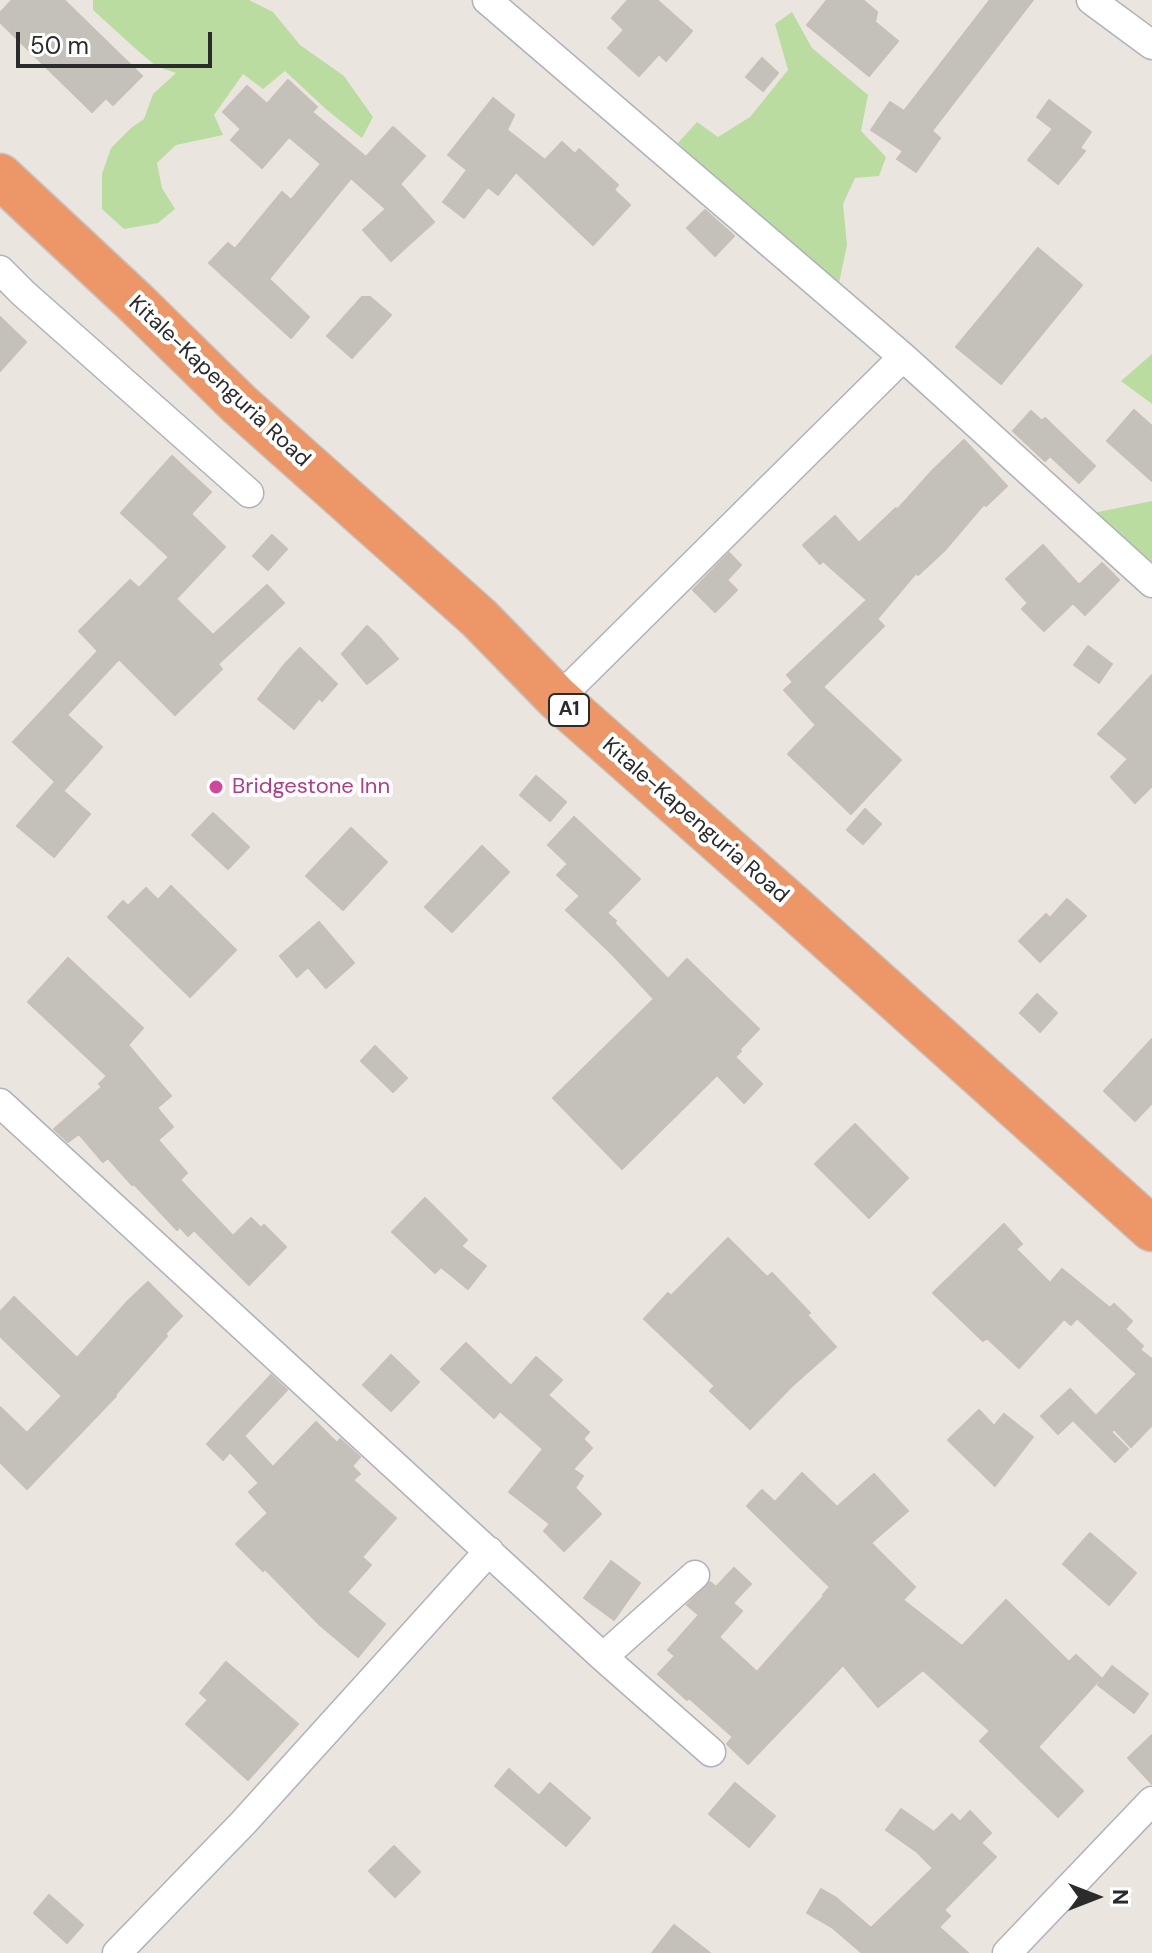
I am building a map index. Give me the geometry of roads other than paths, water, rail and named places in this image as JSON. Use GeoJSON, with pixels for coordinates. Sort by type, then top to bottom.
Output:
{"type":"FeatureCollection","features":[{"type":"Feature","properties":{"kind":"highway","name":"Kitale-Kapenguria Road"},"geometry":{"type":"LineString","coordinates":[[0,176],[240,405],[479,618],[558,699],[1152,1229]]}},
{"type":"Feature","properties":{"kind":"street"},"geometry":{"type":"LineString","coordinates":[[487,0],[903,357],[1152,583]]}},
{"type":"Feature","properties":{"kind":"street"},"geometry":{"type":"LineString","coordinates":[[1091,0],[1152,45]]}},
{"type":"Feature","properties":{"kind":"street"},"geometry":{"type":"LineString","coordinates":[[0,270],[249,493]]}},
{"type":"Feature","properties":{"kind":"street"},"geometry":{"type":"LineString","coordinates":[[558,699],[903,357]]}},
{"type":"Feature","properties":{"kind":"street"},"geometry":{"type":"LineString","coordinates":[[0,1103],[603,1657],[711,1752]]}},
{"type":"Feature","properties":{"kind":"street"},"geometry":{"type":"LineString","coordinates":[[117,1953],[243,1823],[489,1551]]}},
{"type":"Feature","properties":{"kind":"street"},"geometry":{"type":"LineString","coordinates":[[603,1657],[695,1575]]}},
{"type":"Feature","properties":{"kind":"street"},"geometry":{"type":"LineString","coordinates":[[1007,1953],[1152,1801]]}},
{"type":"Feature","properties":{"kind":"place","name":"Bridgestone Inn"},"geometry":{"type":"Point","coordinates":[216,787]}}]}
